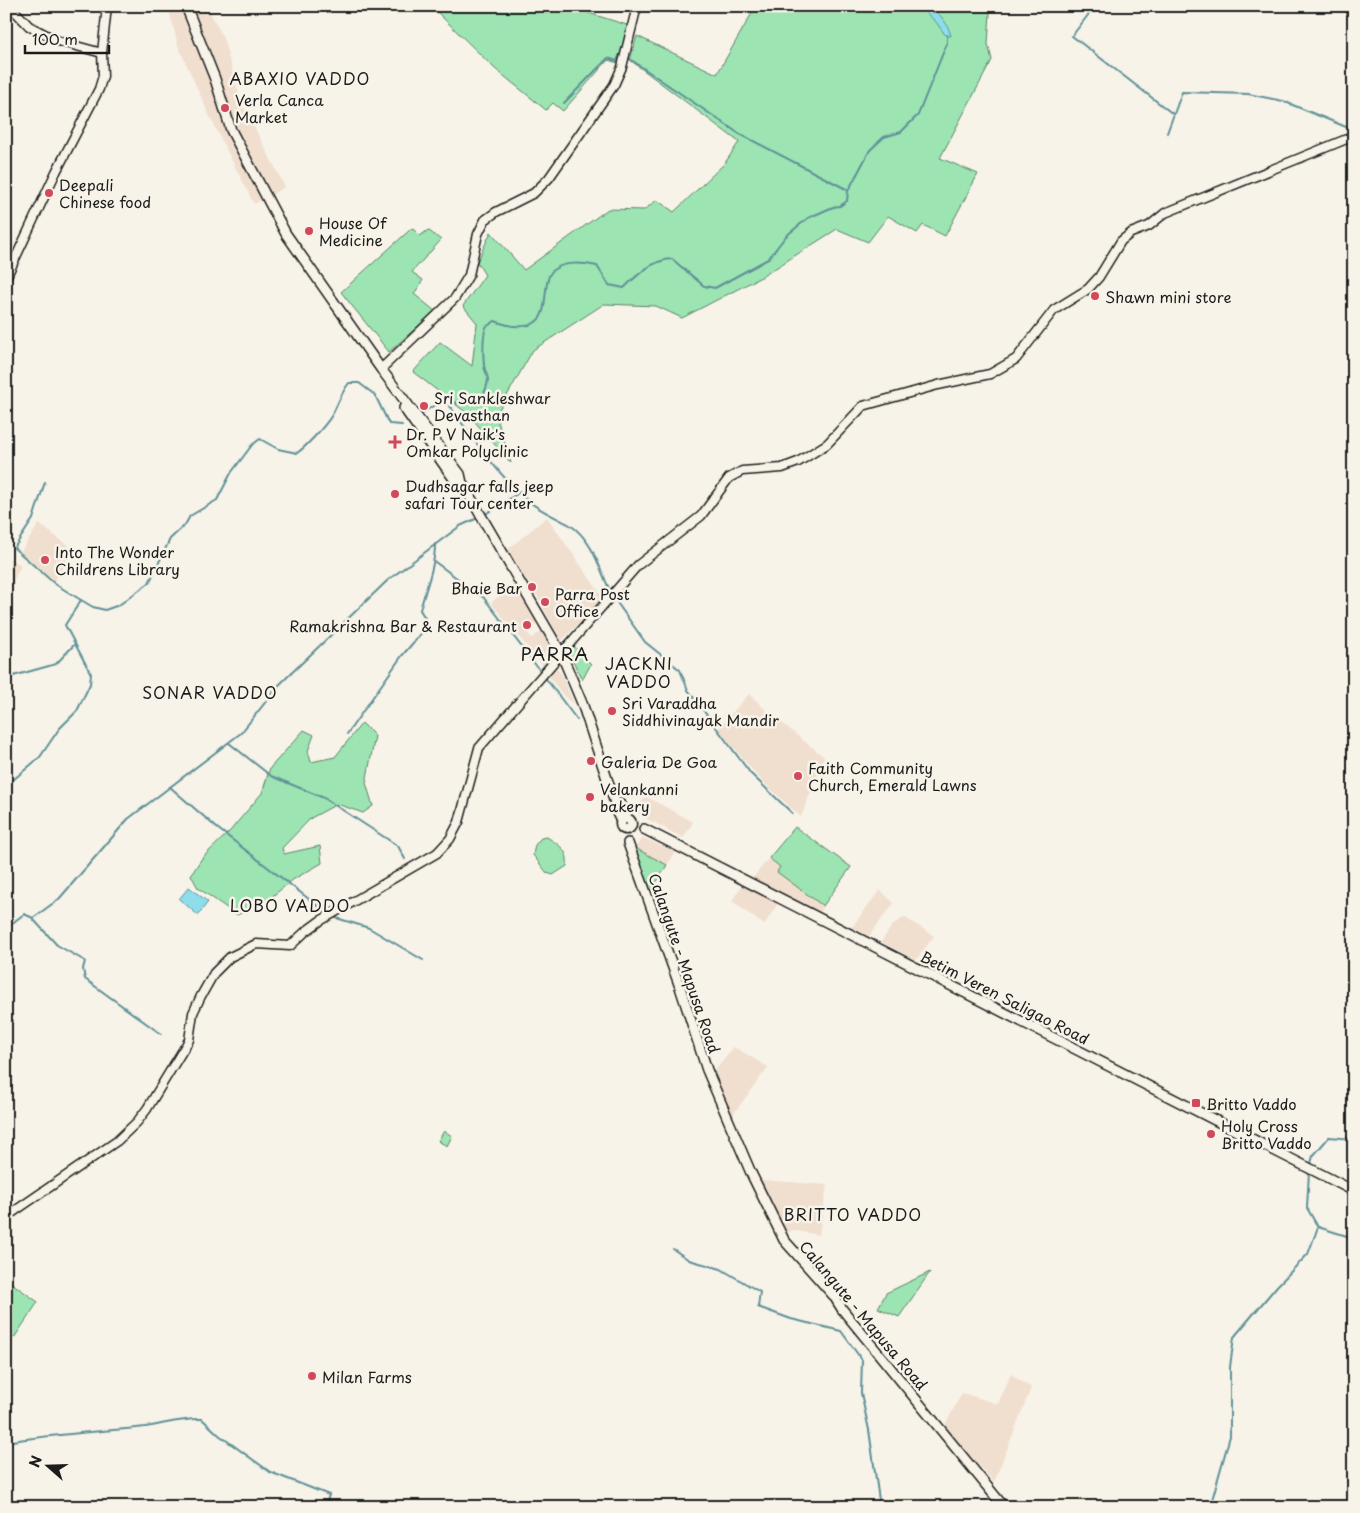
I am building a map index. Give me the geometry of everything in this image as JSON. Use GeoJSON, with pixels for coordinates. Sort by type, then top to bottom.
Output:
{"type":"FeatureCollection","features":[{"type":"Feature","properties":{"kind":"main road","name":"Calangute - Mapusa Road"},"geometry":{"type":"LineString","coordinates":[[182,6],[226,114]]}},
{"type":"Feature","properties":{"kind":"main road","name":"Calangute - Mapusa Road"},"geometry":{"type":"LineString","coordinates":[[186,6],[215,79],[231,130],[286,234],[420,426],[460,474],[462,483],[561,653],[582,703],[616,803],[615,809],[626,824],[628,843],[680,987],[707,1070],[751,1173],[784,1240],[834,1296],[842,1309],[1004,1507]]}},
{"type":"Feature","properties":{"kind":"main road","name":"Betim Veren Saligao Road"},"geometry":{"type":"LineString","coordinates":[[626,824],[640,831],[644,829],[1354,1191]]}},
{"type":"Feature","properties":{"kind":"street"},"geometry":{"type":"LineString","coordinates":[[10,6],[29,26],[58,41],[102,53]]}},
{"type":"Feature","properties":{"kind":"street"},"geometry":{"type":"LineString","coordinates":[[6,278],[56,172],[99,88],[103,76],[102,53],[107,6]]}},
{"type":"Feature","properties":{"kind":"street"},"geometry":{"type":"LineString","coordinates":[[381,369],[455,298],[470,275],[478,234],[485,220],[496,212],[534,193],[549,178],[602,103],[622,68],[637,6]]}},
{"type":"Feature","properties":{"kind":"street"},"geometry":{"type":"LineString","coordinates":[[6,1217],[117,1141],[137,1122],[148,1109],[189,1040],[193,1013],[201,996],[214,973],[230,957],[256,944],[290,946],[305,932],[320,922],[437,853],[450,839],[459,822],[479,748],[638,565],[701,516],[730,478],[742,471],[782,468],[798,462],[827,444],[863,406],[938,385],[990,374],[1016,359],[1054,310],[1088,289],[1099,277],[1122,241],[1131,234],[1149,226],[1165,213],[1354,136]]}},
{"type":"Feature","properties":{"kind":"shaded area","name":"Verla Canca Market"},"geometry":{"type":"Polygon","coordinates":[[[168,6],[207,6],[223,38],[241,101],[285,187],[254,204],[209,115],[178,45],[168,6]]]}},
{"type":"Feature","properties":{"kind":"shaded area"},"geometry":{"type":"Polygon","coordinates":[[[547,517],[604,599],[561,641],[534,590],[507,550],[547,517]]]}},
{"type":"Feature","properties":{"kind":"shaded area"},"geometry":{"type":"Polygon","coordinates":[[[39,524],[74,550],[54,581],[20,553],[39,524]]]}},
{"type":"Feature","properties":{"kind":"shaded area"},"geometry":{"type":"Polygon","coordinates":[[[6,556],[21,565],[6,596],[6,556]]]}},
{"type":"Feature","properties":{"kind":"shaded area"},"geometry":{"type":"Polygon","coordinates":[[[513,583],[537,622],[526,632],[532,638],[542,631],[552,654],[544,667],[491,603],[513,583]]]}},
{"type":"Feature","properties":{"kind":"shaded area"},"geometry":{"type":"Polygon","coordinates":[[[554,666],[561,673],[574,704],[563,695],[547,674],[554,666]]]}},
{"type":"Feature","properties":{"kind":"shaded area"},"geometry":{"type":"Polygon","coordinates":[[[749,694],[824,757],[801,817],[762,781],[718,729],[749,694]]]}},
{"type":"Feature","properties":{"kind":"shaded area"},"geometry":{"type":"Polygon","coordinates":[[[645,796],[693,822],[683,838],[636,813],[645,796]]]}},
{"type":"Feature","properties":{"kind":"shaded area"},"geometry":{"type":"Polygon","coordinates":[[[643,838],[676,852],[667,865],[635,848],[643,838]]]}},
{"type":"Feature","properties":{"kind":"shaded area"},"geometry":{"type":"Polygon","coordinates":[[[769,858],[780,867],[778,872],[823,906],[820,912],[752,879],[769,858]]]}},
{"type":"Feature","properties":{"kind":"shaded area"},"geometry":{"type":"Polygon","coordinates":[[[742,885],[778,903],[764,925],[732,901],[742,885]]]}},
{"type":"Feature","properties":{"kind":"shaded area"},"geometry":{"type":"Polygon","coordinates":[[[880,890],[894,903],[869,936],[852,927],[880,890]]]}},
{"type":"Feature","properties":{"kind":"shaded area"},"geometry":{"type":"Polygon","coordinates":[[[904,917],[934,936],[916,960],[881,942],[892,926],[904,917]]]}},
{"type":"Feature","properties":{"kind":"shaded area"},"geometry":{"type":"Polygon","coordinates":[[[734,1047],[768,1067],[732,1116],[713,1073],[734,1047]]]}},
{"type":"Feature","properties":{"kind":"shaded area"},"geometry":{"type":"Polygon","coordinates":[[[761,1180],[827,1185],[819,1235],[792,1230],[785,1235],[761,1180]]]}},
{"type":"Feature","properties":{"kind":"shaded area"},"geometry":{"type":"Polygon","coordinates":[[[1011,1374],[1031,1388],[994,1482],[944,1427],[962,1393],[998,1404],[1011,1374]]]}},
{"type":"Feature","properties":{"kind":"green space"},"geometry":{"type":"Polygon","coordinates":[[[440,6],[566,6],[627,25],[624,46],[618,63],[608,60],[563,111],[553,103],[546,110],[494,68],[436,11],[440,6]]]}},
{"type":"Feature","properties":{"kind":"green space"},"geometry":{"type":"Polygon","coordinates":[[[756,6],[821,6],[830,10],[832,6],[986,6],[990,13],[988,44],[992,60],[940,158],[978,174],[945,236],[923,225],[917,233],[888,216],[868,242],[837,229],[763,276],[682,318],[656,306],[604,304],[533,350],[496,415],[511,463],[468,414],[413,372],[440,342],[472,366],[477,323],[463,306],[485,275],[477,262],[491,232],[524,270],[608,209],[644,210],[657,200],[674,212],[725,163],[739,142],[630,60],[637,36],[717,74],[756,6]]]}},
{"type":"Feature","properties":{"kind":"green space"},"geometry":{"type":"Polygon","coordinates":[[[412,228],[420,236],[428,230],[441,240],[412,272],[423,280],[414,294],[435,311],[389,352],[341,292],[412,228]]]}},
{"type":"Feature","properties":{"kind":"green space"},"geometry":{"type":"Polygon","coordinates":[[[573,645],[591,664],[582,680],[569,652],[573,645]]]}},
{"type":"Feature","properties":{"kind":"green space"},"geometry":{"type":"Polygon","coordinates":[[[362,723],[375,736],[366,783],[373,806],[363,813],[337,804],[311,818],[282,848],[284,854],[320,846],[322,863],[294,879],[265,902],[237,915],[198,888],[191,875],[202,858],[230,831],[262,793],[270,768],[304,730],[314,735],[308,751],[311,762],[335,757],[362,723]]]}},
{"type":"Feature","properties":{"kind":"green space"},"geometry":{"type":"Polygon","coordinates":[[[795,827],[851,867],[823,906],[777,872],[780,867],[769,858],[795,827]]]}},
{"type":"Feature","properties":{"kind":"green space"},"geometry":{"type":"Polygon","coordinates":[[[547,837],[565,852],[567,860],[567,866],[553,875],[547,873],[533,855],[535,845],[541,838],[547,837]]]}},
{"type":"Feature","properties":{"kind":"green space"},"geometry":{"type":"Polygon","coordinates":[[[635,848],[667,865],[650,893],[635,848]]]}},
{"type":"Feature","properties":{"kind":"green space"},"geometry":{"type":"Polygon","coordinates":[[[444,1131],[452,1136],[447,1146],[438,1141],[444,1131]]]}},
{"type":"Feature","properties":{"kind":"green space"},"geometry":{"type":"Polygon","coordinates":[[[930,1272],[899,1317],[878,1308],[886,1293],[930,1272]]]}},
{"type":"Feature","properties":{"kind":"green space"},"geometry":{"type":"Polygon","coordinates":[[[6,1279],[38,1302],[14,1338],[6,1333],[6,1279]]]}},
{"type":"Feature","properties":{"kind":"water"},"geometry":{"type":"Polygon","coordinates":[[[919,6],[930,8],[940,15],[947,25],[951,36],[946,36],[936,22],[919,6]]]}},
{"type":"Feature","properties":{"kind":"water"},"geometry":{"type":"Polygon","coordinates":[[[189,887],[208,902],[198,915],[179,899],[189,887]]]}},
{"type":"Feature","properties":{"kind":"waterway"},"geometry":{"type":"LineString","coordinates":[[1095,6],[1072,36],[1173,114]]}},
{"type":"Feature","properties":{"kind":"waterway"},"geometry":{"type":"LineString","coordinates":[[445,399],[460,404],[467,404],[473,403],[483,396],[488,380],[484,367],[483,351],[486,327],[495,321],[515,326],[529,325],[540,318],[545,302],[549,276],[557,267],[570,264],[597,266],[609,285],[624,288],[652,265],[672,259],[704,286],[715,288],[768,259],[786,236],[808,218],[833,207],[840,206],[847,201],[848,191],[870,150],[884,137],[901,132],[918,115],[947,43],[947,35]]}},
{"type":"Feature","properties":{"kind":"waterway"},"geometry":{"type":"LineString","coordinates":[[564,103],[608,58],[617,61],[620,54],[623,56]]}},
{"type":"Feature","properties":{"kind":"waterway"},"geometry":{"type":"LineString","coordinates":[[627,57],[738,133],[848,190]]}},
{"type":"Feature","properties":{"kind":"waterway"},"geometry":{"type":"LineString","coordinates":[[1167,133],[1182,92],[1248,94],[1283,101],[1351,129]]}},
{"type":"Feature","properties":{"kind":"waterway"},"geometry":{"type":"LineString","coordinates":[[6,786],[40,757],[59,729],[77,711],[90,684],[91,674],[65,625],[81,600],[93,607],[105,610],[119,605],[149,583],[170,539],[185,525],[190,516],[217,500],[231,473],[252,445],[260,439],[278,449],[297,453],[321,430],[349,383],[359,383],[375,395],[389,424],[402,425]]}},
{"type":"Feature","properties":{"kind":"waterway"},"geometry":{"type":"LineString","coordinates":[[445,399],[483,452],[516,490],[537,507],[570,525],[585,539],[595,556],[611,593]]}},
{"type":"Feature","properties":{"kind":"waterway"},"geometry":{"type":"LineString","coordinates":[[420,414],[445,399]]}},
{"type":"Feature","properties":{"kind":"waterway"},"geometry":{"type":"LineString","coordinates":[[45,482],[33,519],[14,548],[55,584],[81,600]]}},
{"type":"Feature","properties":{"kind":"waterway"},"geometry":{"type":"LineString","coordinates":[[484,515],[520,492]]}},
{"type":"Feature","properties":{"kind":"waterway"},"geometry":{"type":"LineString","coordinates":[[6,928],[24,914],[33,918],[59,899],[128,819],[241,733],[279,685],[388,580],[460,526],[480,517]]}},
{"type":"Feature","properties":{"kind":"waterway"},"geometry":{"type":"LineString","coordinates":[[347,734],[401,657],[423,631],[425,618],[420,610],[432,569],[435,544]]}},
{"type":"Feature","properties":{"kind":"waterway"},"geometry":{"type":"LineString","coordinates":[[435,562],[484,598],[541,672]]}},
{"type":"Feature","properties":{"kind":"waterway"},"geometry":{"type":"LineString","coordinates":[[613,597],[645,642],[680,670],[688,690],[751,774],[792,813]]}},
{"type":"Feature","properties":{"kind":"waterway"},"geometry":{"type":"LineString","coordinates":[[6,678],[56,664],[74,645]]}},
{"type":"Feature","properties":{"kind":"waterway"},"geometry":{"type":"LineString","coordinates":[[544,676],[577,720]]}},
{"type":"Feature","properties":{"kind":"waterway"},"geometry":{"type":"LineString","coordinates":[[229,743],[271,776],[324,798],[398,846],[405,859]]}},
{"type":"Feature","properties":{"kind":"waterway"},"geometry":{"type":"LineString","coordinates":[[170,787],[217,828],[327,913]]}},
{"type":"Feature","properties":{"kind":"waterway"},"geometry":{"type":"LineString","coordinates":[[333,917],[369,928],[423,960]]}},
{"type":"Feature","properties":{"kind":"waterway"},"geometry":{"type":"LineString","coordinates":[[33,919],[57,945],[85,961],[83,969],[85,979],[161,1034]]}},
{"type":"Feature","properties":{"kind":"waterway"},"geometry":{"type":"LineString","coordinates":[[1310,1167],[1313,1156],[1329,1137],[1354,1139]]}},
{"type":"Feature","properties":{"kind":"waterway"},"geometry":{"type":"LineString","coordinates":[[1210,1507],[1230,1436],[1230,1367],[1234,1337],[1277,1286],[1308,1254],[1318,1227],[1307,1208],[1309,1171]]}},
{"type":"Feature","properties":{"kind":"waterway"},"geometry":{"type":"LineString","coordinates":[[1318,1227],[1350,1237],[1354,1241]]}},
{"type":"Feature","properties":{"kind":"waterway"},"geometry":{"type":"LineString","coordinates":[[673,1249],[689,1260],[721,1269],[760,1292],[758,1307],[791,1319],[841,1331],[862,1360],[861,1393],[869,1430],[880,1507]]}},
{"type":"Feature","properties":{"kind":"waterway"},"geometry":{"type":"LineString","coordinates":[[6,1442],[202,1419],[219,1435],[270,1472],[329,1495],[325,1507]]}},
{"type":"Feature","properties":{"kind":"place","name":"Verla Canca Market"},"geometry":{"type":"Point","coordinates":[225,108]}},
{"type":"Feature","properties":{"kind":"place","name":"Deepali Chinese food"},"geometry":{"type":"Point","coordinates":[49,193]}},
{"type":"Feature","properties":{"kind":"place","name":"House Of Medicine"},"geometry":{"type":"Point","coordinates":[309,231]}},
{"type":"Feature","properties":{"kind":"place","name":"Shawn mini store"},"geometry":{"type":"Point","coordinates":[1095,296]}},
{"type":"Feature","properties":{"kind":"place","name":"Sri Sankleshwar Devasthan"},"geometry":{"type":"Point","coordinates":[424,406]}},
{"type":"Feature","properties":{"kind":"place","name":"Dr. P V Naik's Omkar Polyclinic"},"geometry":{"type":"Point","coordinates":[395,442]}},
{"type":"Feature","properties":{"kind":"place","name":"Dudhsagar falls jeep safari Tour center"},"geometry":{"type":"Point","coordinates":[395,494]}},
{"type":"Feature","properties":{"kind":"place","name":"Into The Wonder Childrens Library"},"geometry":{"type":"Point","coordinates":[45,560]}},
{"type":"Feature","properties":{"kind":"place","name":"Bhaie Bar"},"geometry":{"type":"Point","coordinates":[532,587]}},
{"type":"Feature","properties":{"kind":"place","name":"Parra Post Office"},"geometry":{"type":"Point","coordinates":[545,602]}},
{"type":"Feature","properties":{"kind":"place","name":"Ramakrishna Bar & Restaurant"},"geometry":{"type":"Point","coordinates":[527,625]}},
{"type":"Feature","properties":{"kind":"place","name":"Sri Varaddha Siddhivinayak Mandir"},"geometry":{"type":"Point","coordinates":[612,711]}},
{"type":"Feature","properties":{"kind":"place","name":"Galeria De Goa"},"geometry":{"type":"Point","coordinates":[591,761]}},
{"type":"Feature","properties":{"kind":"place","name":"Faith Community Church, Emerald Lawns"},"geometry":{"type":"Point","coordinates":[798,776]}},
{"type":"Feature","properties":{"kind":"place","name":"Velankanni bakery"},"geometry":{"type":"Point","coordinates":[590,797]}},
{"type":"Feature","properties":{"kind":"place","name":"Britto Vaddo"},"geometry":{"type":"Point","coordinates":[1196,1103]}},
{"type":"Feature","properties":{"kind":"place","name":"Holy Cross Britto Vaddo"},"geometry":{"type":"Point","coordinates":[1211,1134]}},
{"type":"Feature","properties":{"kind":"place","name":"Milan Farms"},"geometry":{"type":"Point","coordinates":[312,1376]}},
{"type":"Feature","properties":{"kind":"district","name":"ABAXIO VADDO"},"geometry":{"type":"Point","coordinates":[300,78]}},
{"type":"Feature","properties":{"kind":"district","name":"PARRA"},"geometry":{"type":"Point","coordinates":[555,653]}},
{"type":"Feature","properties":{"kind":"district","name":"JACKNI VADDO"},"geometry":{"type":"Point","coordinates":[639,672]}},
{"type":"Feature","properties":{"kind":"district","name":"SONAR VADDO"},"geometry":{"type":"Point","coordinates":[210,692]}},
{"type":"Feature","properties":{"kind":"district","name":"LOBO VADDO"},"geometry":{"type":"Point","coordinates":[290,905]}},
{"type":"Feature","properties":{"kind":"district","name":"BRITTO VADDO"},"geometry":{"type":"Point","coordinates":[853,1214]}}]}
